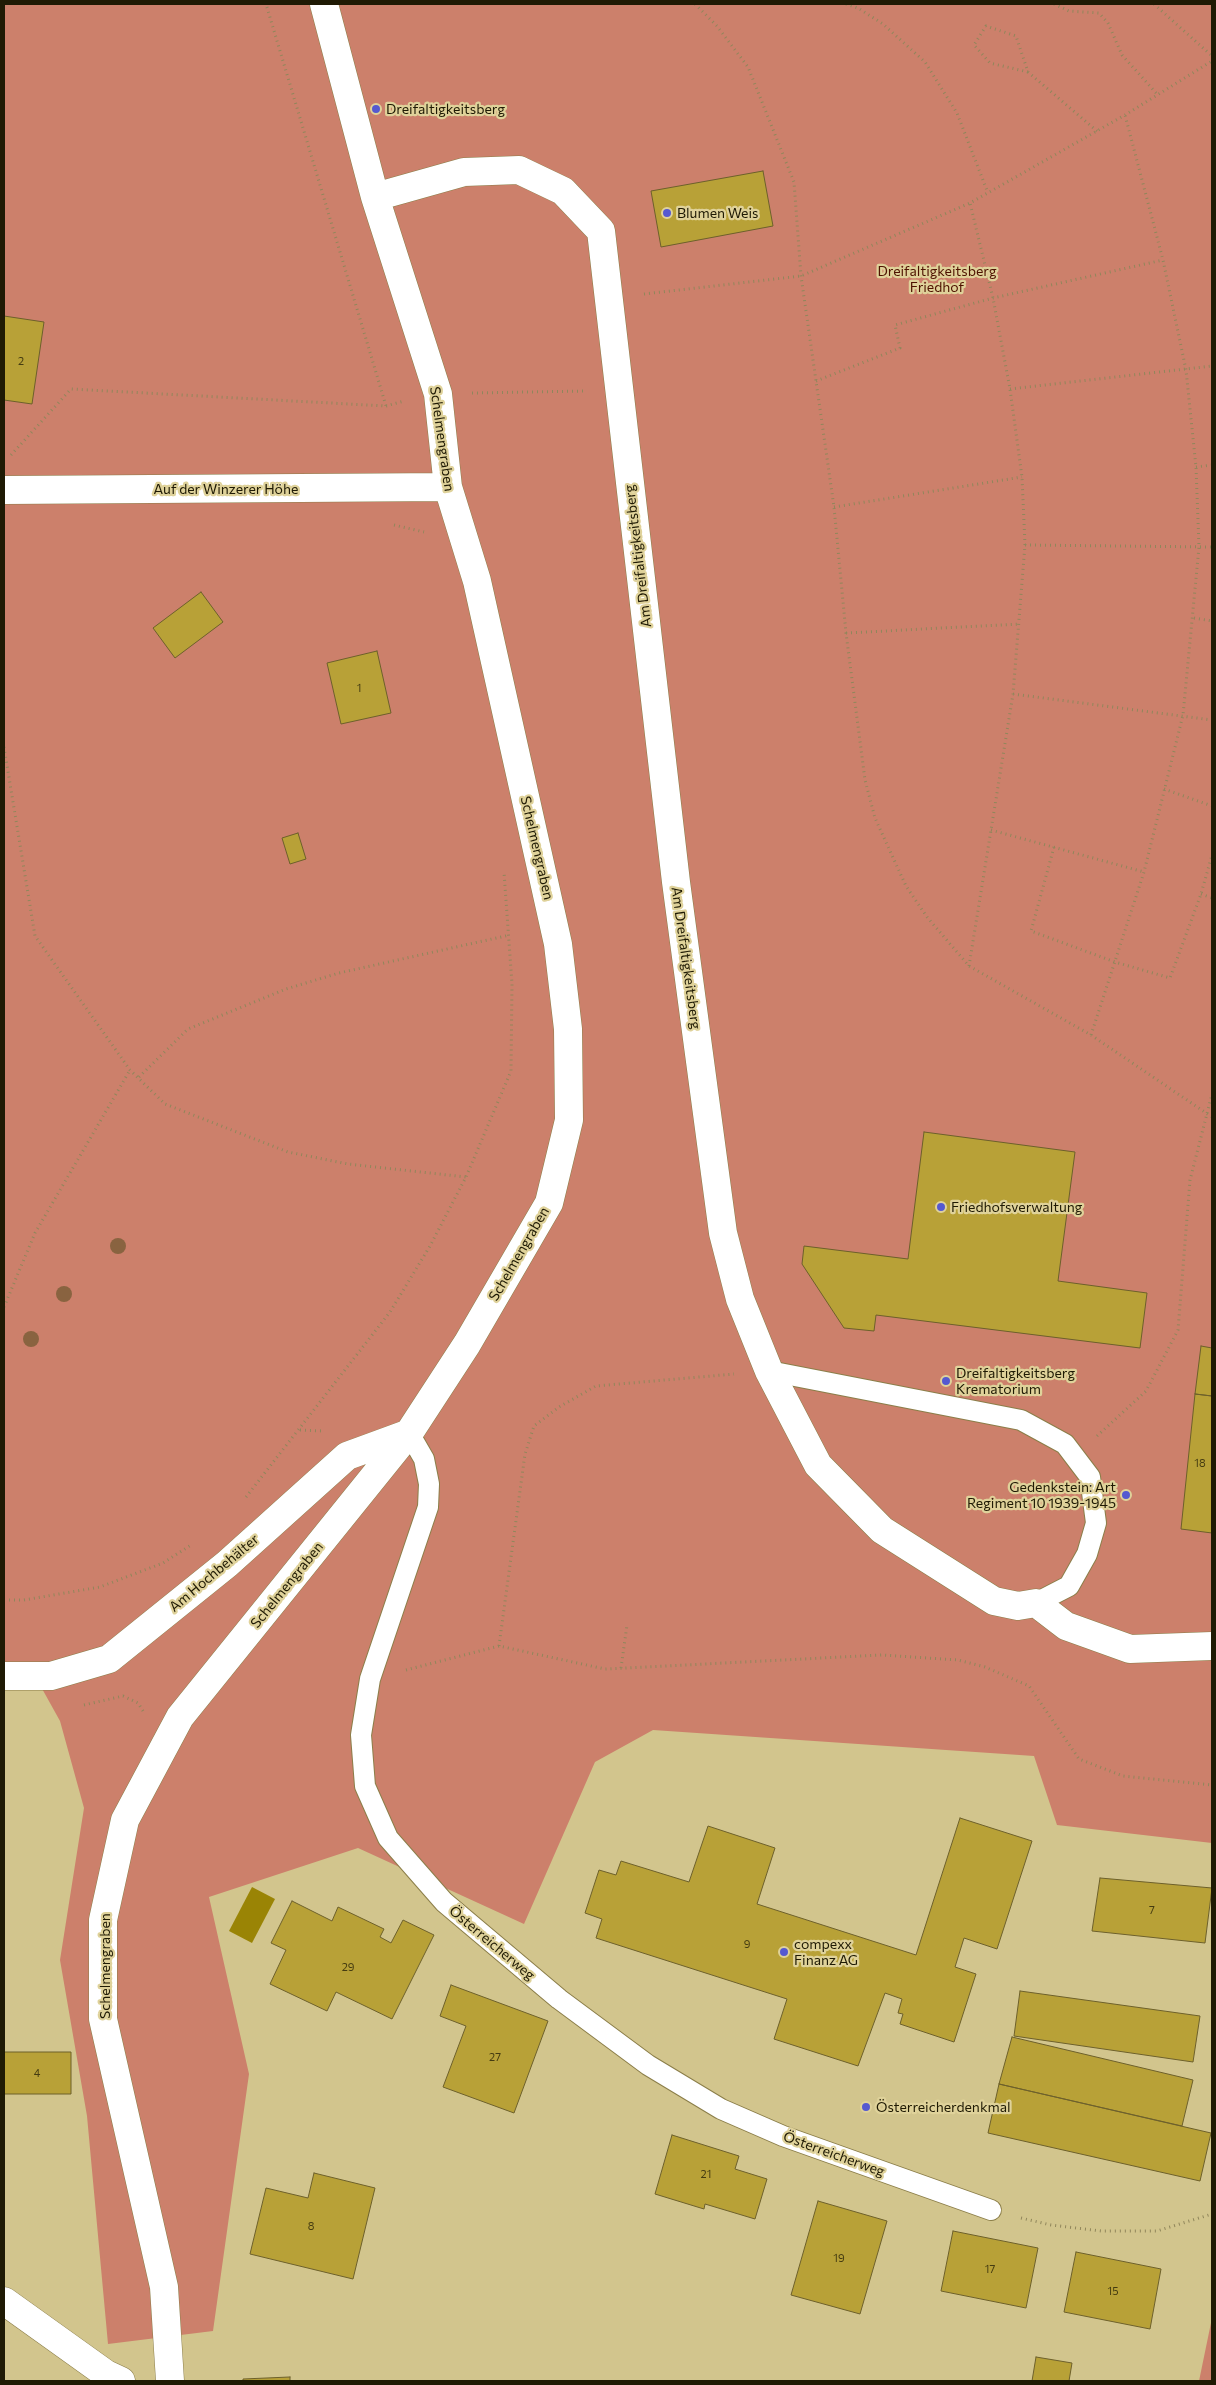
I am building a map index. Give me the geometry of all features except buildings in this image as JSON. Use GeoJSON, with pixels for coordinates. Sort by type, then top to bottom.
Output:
{"type":"FeatureCollection","features":[{"type":"Feature","properties":{"kind":"street","name":"Schelmengraben"},"geometry":{"type":"LineString","coordinates":[[170,2381],[164,2287],[103,2019],[103,1920],[125,1820],[180,1717],[409,1433],[467,1344],[549,1203],[569,1120],[568,1029],[558,944],[477,581],[448,487],[438,394],[375,197],[324,4]]}},
{"type":"Feature","properties":{"kind":"street","name":"Am Dreifaltigkeitsberg"},"geometry":{"type":"LineString","coordinates":[[375,197],[464,172],[519,170],[563,191],[601,230],[676,882],[723,1233],[740,1299],[769,1371],[818,1465],[882,1530],[994,1602],[1018,1606],[1036,1603]]}},
{"type":"Feature","properties":{"kind":"street","name":"Auf der Winzerer Höhe"},"geometry":{"type":"LineString","coordinates":[[4,490],[448,487]]}},
{"type":"Feature","properties":{"kind":"street","name":"Am Hochbehälter"},"geometry":{"type":"LineString","coordinates":[[4,1676],[51,1676],[109,1659],[227,1564],[347,1456],[409,1433]]}},
{"type":"Feature","properties":{"kind":"street"},"geometry":{"type":"LineString","coordinates":[[1036,1603],[1066,1626],[1130,1648],[1212,1646]]}},
{"type":"Feature","properties":{"kind":"street"},"geometry":{"type":"LineString","coordinates":[[4,2301],[106,2374],[121,2381]]}},
{"type":"Feature","properties":{"kind":"lane"},"geometry":{"type":"LineString","coordinates":[[769,1371],[1021,1420],[1066,1444],[1090,1477],[1096,1523],[1087,1554],[1068,1586],[1036,1603]]}},
{"type":"Feature","properties":{"kind":"lane","name":"Österreicherweg"},"geometry":{"type":"LineString","coordinates":[[409,1433],[424,1459],[429,1484],[428,1507],[370,1679],[361,1735],[365,1786],[388,1838],[444,1902],[559,1999],[648,2065],[721,2108],[783,2136],[992,2210]]}},
{"type":"Feature","properties":{"kind":"path"},"geometry":{"type":"LineString","coordinates":[[10,455],[71,389],[386,406],[266,4]]}},
{"type":"Feature","properties":{"kind":"path"},"geometry":{"type":"LineString","coordinates":[[695,4],[717,26],[748,68],[770,117],[794,182],[801,276],[834,507],[846,633],[864,780],[875,818],[906,886],[927,917],[969,966],[1091,1035],[1212,1117]]}},
{"type":"Feature","properties":{"kind":"path"},"geometry":{"type":"LineString","coordinates":[[846,4],[858,8],[883,24],[925,62],[957,113],[988,193]]}},
{"type":"Feature","properties":{"kind":"path"},"geometry":{"type":"LineString","coordinates":[[1054,4],[1069,10],[1099,13],[1108,24],[1122,55],[1158,95]]}},
{"type":"Feature","properties":{"kind":"path"},"geometry":{"type":"LineString","coordinates":[[1154,4],[1212,56]]}},
{"type":"Feature","properties":{"kind":"path"},"geometry":{"type":"LineString","coordinates":[[1028,72],[1016,36],[986,26],[974,45],[990,63],[1028,72],[1097,131]]}},
{"type":"Feature","properties":{"kind":"path"},"geometry":{"type":"LineString","coordinates":[[609,297],[801,276],[970,203],[1125,115],[1212,61]]}},
{"type":"Feature","properties":{"kind":"path"},"geometry":{"type":"LineString","coordinates":[[1091,1035],[1144,872],[1183,715],[1194,618],[1199,546],[1196,467],[1186,370],[1163,260],[1125,115]]}},
{"type":"Feature","properties":{"kind":"path"},"geometry":{"type":"LineString","coordinates":[[969,966],[1013,694],[1025,545],[1022,478],[1010,389],[994,298],[970,203]]}},
{"type":"Feature","properties":{"kind":"path"},"geometry":{"type":"LineString","coordinates":[[816,381],[900,348],[894,325],[994,298],[1163,260]]}},
{"type":"Feature","properties":{"kind":"path"},"geometry":{"type":"LineString","coordinates":[[1010,389],[1212,366]]}},
{"type":"Feature","properties":{"kind":"path"},"geometry":{"type":"LineString","coordinates":[[438,394],[619,391]]}},
{"type":"Feature","properties":{"kind":"path"},"geometry":{"type":"LineString","coordinates":[[1196,467],[1212,465]]}},
{"type":"Feature","properties":{"kind":"path"},"geometry":{"type":"LineString","coordinates":[[834,507],[1022,478]]}},
{"type":"Feature","properties":{"kind":"path"},"geometry":{"type":"LineString","coordinates":[[1025,545],[1212,547]]}},
{"type":"Feature","properties":{"kind":"path"},"geometry":{"type":"LineString","coordinates":[[1194,618],[1212,621]]}},
{"type":"Feature","properties":{"kind":"path"},"geometry":{"type":"LineString","coordinates":[[846,633],[1020,624]]}},
{"type":"Feature","properties":{"kind":"path"},"geometry":{"type":"LineString","coordinates":[[1013,694],[1212,720]]}},
{"type":"Feature","properties":{"kind":"path"},"geometry":{"type":"LineString","coordinates":[[4,747],[35,936],[130,1070],[165,1104],[288,1152],[348,1164],[466,1177]]}},
{"type":"Feature","properties":{"kind":"path"},"geometry":{"type":"LineString","coordinates":[[1164,789],[1212,806]]}},
{"type":"Feature","properties":{"kind":"path"},"geometry":{"type":"LineString","coordinates":[[991,830],[1144,872]]}},
{"type":"Feature","properties":{"kind":"path"},"geometry":{"type":"LineString","coordinates":[[1054,847],[1031,931],[1115,962],[1170,978],[1201,894],[1212,855]]}},
{"type":"Feature","properties":{"kind":"path"},"geometry":{"type":"LineString","coordinates":[[241,1503],[390,1312],[430,1246],[466,1177],[510,1071],[512,984],[510,935],[503,868]]}},
{"type":"Feature","properties":{"kind":"path"},"geometry":{"type":"LineString","coordinates":[[1201,894],[1212,898]]}},
{"type":"Feature","properties":{"kind":"path"},"geometry":{"type":"LineString","coordinates":[[139,1077],[188,1029],[286,989],[339,973],[510,935]]}},
{"type":"Feature","properties":{"kind":"path"},"geometry":{"type":"LineString","coordinates":[[4,1307],[35,1233],[130,1070]]}},
{"type":"Feature","properties":{"kind":"path"},"geometry":{"type":"LineString","coordinates":[[1075,1456],[1146,1391],[1178,1330],[1190,1180],[1212,1094]]}},
{"type":"Feature","properties":{"kind":"path"},"geometry":{"type":"LineString","coordinates":[[499,1646],[525,1454],[534,1426],[559,1407],[596,1386],[769,1371]]}},
{"type":"Feature","properties":{"kind":"path"},"geometry":{"type":"LineString","coordinates":[[4,1600],[24,1600],[100,1587],[163,1563],[194,1544]]}},
{"type":"Feature","properties":{"kind":"path"},"geometry":{"type":"LineString","coordinates":[[621,1668],[627,1625]]}},
{"type":"Feature","properties":{"kind":"path"},"geometry":{"type":"LineString","coordinates":[[370,1679],[499,1646],[605,1669],[882,1655],[958,1660],[985,1667],[1029,1686],[1079,1759],[1123,1776],[1212,1785]]}},
{"type":"Feature","properties":{"kind":"path"},"geometry":{"type":"LineString","coordinates":[[51,1676],[72,1708],[122,1696],[138,1703],[147,1719]]}},
{"type":"Feature","properties":{"kind":"path"},"geometry":{"type":"LineString","coordinates":[[992,2210],[1051,2225],[1101,2231],[1158,2232],[1212,2214]]}},
{"type":"Feature","properties":{"kind":"green space","name":"Dreifaltigkeitsberg Friedhof"},"geometry":{"type":"Polygon","coordinates":[[[4,4],[1212,4],[1212,1843],[1057,1825],[1034,1756],[653,1730],[595,1762],[524,1924],[358,1848],[209,1897],[249,2074],[213,2331],[108,2344],[87,2116],[60,1960],[84,1808],[60,1721],[35,1676],[4,1676],[4,4]]]}},
{"type":"Feature","properties":{"kind":"green space"},"geometry":{"type":"Polygon","coordinates":[[[1212,2318],[1212,2381],[1199,2381],[1212,2318]]]}},
{"type":"Feature","properties":{"kind":"shaded area"},"geometry":{"type":"Polygon","coordinates":[[[252,1887],[275,1899],[252,1943],[229,1931],[252,1887]]]}},
{"type":"Feature","properties":{"kind":"place","name":"Dreifaltigkeitsberg"},"geometry":{"type":"Point","coordinates":[376,109]}},
{"type":"Feature","properties":{"kind":"place","name":"Blumen Weis"},"geometry":{"type":"Point","coordinates":[667,213]}},
{"type":"Feature","properties":{"kind":"place","name":"Friedhofsverwaltung"},"geometry":{"type":"Point","coordinates":[941,1207]}},
{"type":"Feature","properties":{"kind":"place","name":"Dreifaltigkeitsberg Krematorium"},"geometry":{"type":"Point","coordinates":[946,1381]}},
{"type":"Feature","properties":{"kind":"place","name":"Gedenkstein: Art Regiment 10 1939-1945"},"geometry":{"type":"Point","coordinates":[1126,1495]}},
{"type":"Feature","properties":{"kind":"place","name":"compexx Finanz AG"},"geometry":{"type":"Point","coordinates":[784,1952]}},
{"type":"Feature","properties":{"kind":"place","name":"Österreicherdenkmal"},"geometry":{"type":"Point","coordinates":[866,2107]}}]}
